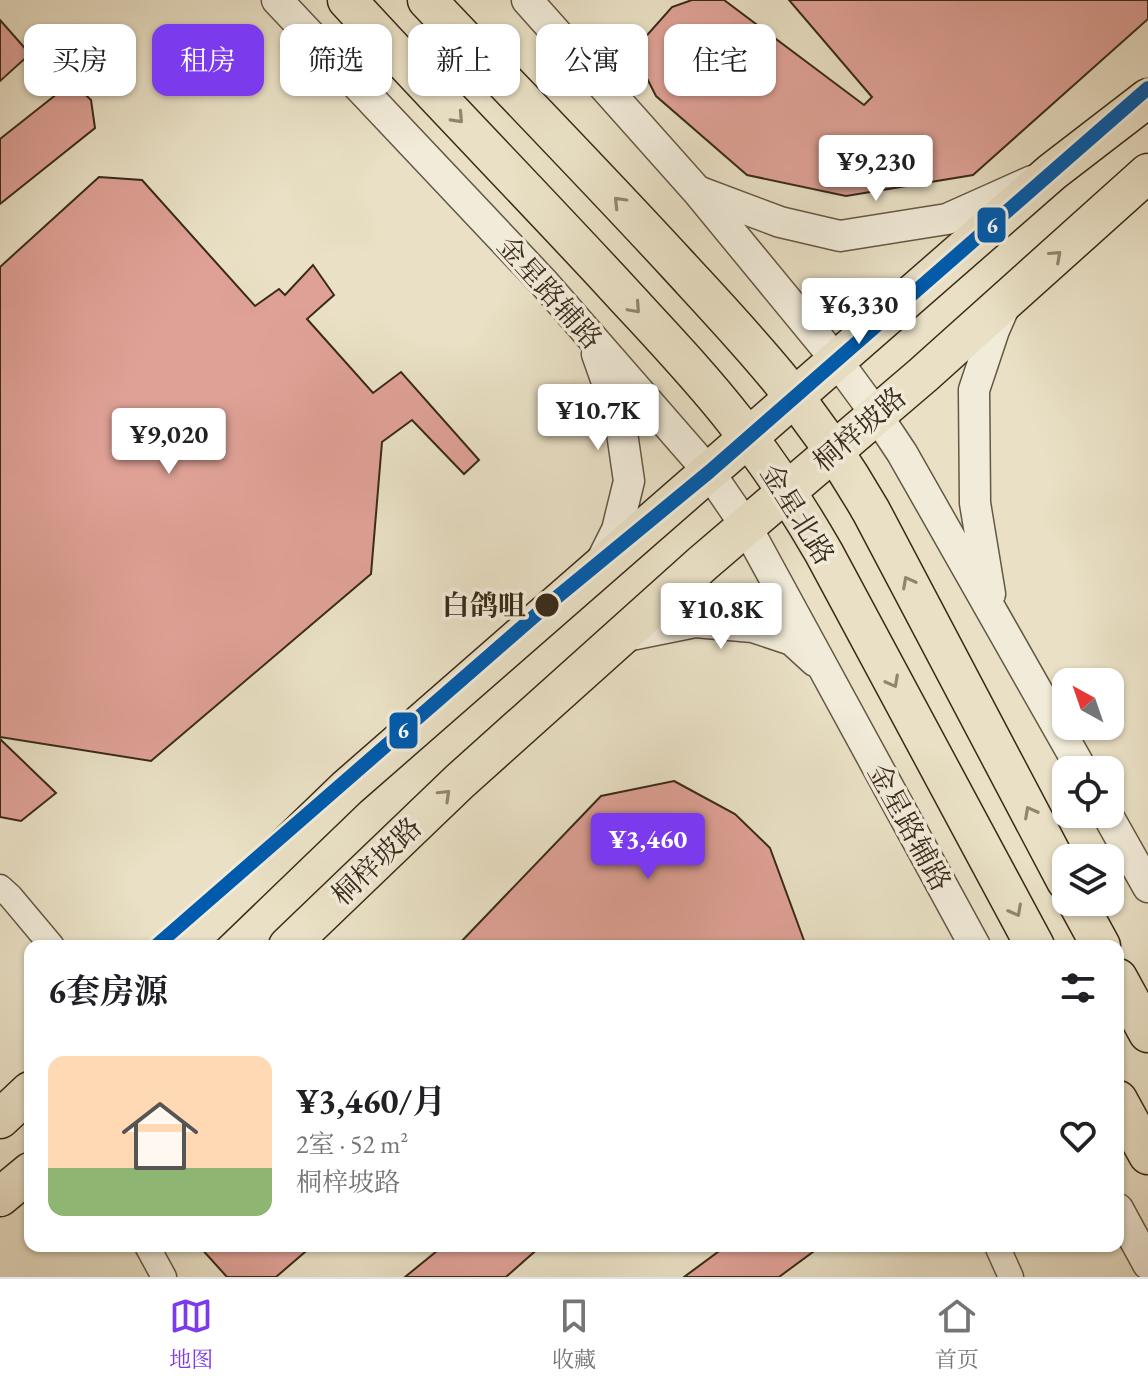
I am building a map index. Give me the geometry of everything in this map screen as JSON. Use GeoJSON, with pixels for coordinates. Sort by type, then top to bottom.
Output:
{"type":"FeatureCollection","features":[{"type":"Feature","properties":{"kind":"main road","name":"金星北路"},"geometry":{"type":"LineString","coordinates":[[347,0],[570,237],[702,382],[748,438],[824,553],[1032,940]]}},
{"type":"Feature","properties":{"kind":"main road"},"geometry":{"type":"LineString","coordinates":[[427,0],[629,212],[748,341],[795,397],[834,451],[871,511],[1052,854]]}},
{"type":"Feature","properties":{"kind":"main road"},"geometry":{"type":"LineString","coordinates":[[189,940],[347,788],[1052,172],[1148,98]]}},
{"type":"Feature","properties":{"kind":"main road","name":"桐梓坡路"},"geometry":{"type":"LineString","coordinates":[[294,940],[460,781],[1148,173]]}},
{"type":"Feature","properties":{"kind":"main road"},"geometry":{"type":"LineString","coordinates":[[1085,916],[1098,940]]}},
{"type":"Feature","properties":{"kind":"main road"},"geometry":{"type":"LineString","coordinates":[[1124,989],[1148,1033]]}},
{"type":"Feature","properties":{"kind":"main road"},"geometry":{"type":"LineString","coordinates":[[0,1119],[24,1097]]}},
{"type":"Feature","properties":{"kind":"main road"},"geometry":{"type":"LineString","coordinates":[[1124,1111],[1148,1155]]}},
{"type":"Feature","properties":{"kind":"main road"},"geometry":{"type":"LineString","coordinates":[[0,1197],[24,1177]]}},
{"type":"Feature","properties":{"kind":"street","name":"金星路辅路"},"geometry":{"type":"LineString","coordinates":[[277,0],[545,284],[709,472],[746,526],[972,940]]}},
{"type":"Feature","properties":{"kind":"street"},"geometry":{"type":"LineString","coordinates":[[527,0],[698,192],[837,361],[876,414],[902,453],[1074,756]]}},
{"type":"Feature","properties":{"kind":"street"},"geometry":{"type":"LineString","coordinates":[[698,192],[780,222],[840,236],[947,219],[1052,172]]}},
{"type":"Feature","properties":{"kind":"street"},"geometry":{"type":"LineString","coordinates":[[993,612],[975,503],[974,390],[1008,298]]}},
{"type":"Feature","properties":{"kind":"street"},"geometry":{"type":"LineString","coordinates":[[591,337],[620,419],[629,481],[617,530],[598,569]]}},
{"type":"Feature","properties":{"kind":"street"},"geometry":{"type":"LineString","coordinates":[[621,637],[695,622],[753,627],[792,640],[824,668]]}},
{"type":"Feature","properties":{"kind":"street"},"geometry":{"type":"LineString","coordinates":[[1115,828],[1148,887]]}},
{"type":"Feature","properties":{"kind":"street"},"geometry":{"type":"LineString","coordinates":[[0,887],[47,940]]}},
{"type":"Feature","properties":{"kind":"street"},"geometry":{"type":"LineString","coordinates":[[1124,1220],[1148,1264]]}},
{"type":"Feature","properties":{"kind":"street"},"geometry":{"type":"LineString","coordinates":[[150,1252],[164,1277]]}},
{"type":"Feature","properties":{"kind":"street"},"geometry":{"type":"LineString","coordinates":[[1000,1252],[1011,1277]]}},
{"type":"Feature","properties":{"kind":"building"},"geometry":{"type":"Polygon","coordinates":[[[692,0],[724,0],[756,24],[664,24],[664,96],[776,96],[776,39],[864,105],[872,97],[789,0],[1148,0],[1148,19],[973,175],[846,196],[747,175],[656,96],[648,80],[648,34],[672,7],[692,0]]]}},
{"type":"Feature","properties":{"kind":"building"},"geometry":{"type":"Polygon","coordinates":[[[0,20],[24,47],[24,59],[0,81],[0,20]]]}},
{"type":"Feature","properties":{"kind":"building"},"geometry":{"type":"Polygon","coordinates":[[[54,96],[87,96],[91,100],[95,128],[0,204],[0,139],[54,96]]]}},
{"type":"Feature","properties":{"kind":"building"},"geometry":{"type":"Polygon","coordinates":[[[99,177],[142,180],[255,306],[279,289],[285,295],[313,265],[334,295],[307,319],[373,393],[401,372],[479,460],[464,474],[412,420],[382,442],[371,574],[151,761],[0,737],[0,267],[99,177]]]}},
{"type":"Feature","properties":{"kind":"building"},"geometry":{"type":"Polygon","coordinates":[[[0,739],[56,793],[21,821],[0,817],[0,739]]]}},
{"type":"Feature","properties":{"kind":"building"},"geometry":{"type":"Polygon","coordinates":[[[674,781],[735,814],[770,848],[804,940],[463,940],[601,796],[674,781]]]}},
{"type":"Feature","properties":{"kind":"building"},"geometry":{"type":"Polygon","coordinates":[[[204,1252],[305,1252],[276,1277],[227,1277],[204,1252]]]}},
{"type":"Feature","properties":{"kind":"building"},"geometry":{"type":"Polygon","coordinates":[[[436,1252],[534,1252],[506,1277],[405,1277],[436,1252]]]}},
{"type":"Feature","properties":{"kind":"building"},"geometry":{"type":"Polygon","coordinates":[[[718,1252],[813,1252],[779,1277],[684,1277],[718,1252]]]}},
{"type":"Feature","properties":{"kind":"transit line","name":"6"},"geometry":{"type":"LineString","coordinates":[[163,940],[545,607],[709,472],[1148,88]]}},
{"type":"Feature","properties":{"kind":"place","name":"白鸽咀"},"geometry":{"type":"Point","coordinates":[547,605]}}]}
